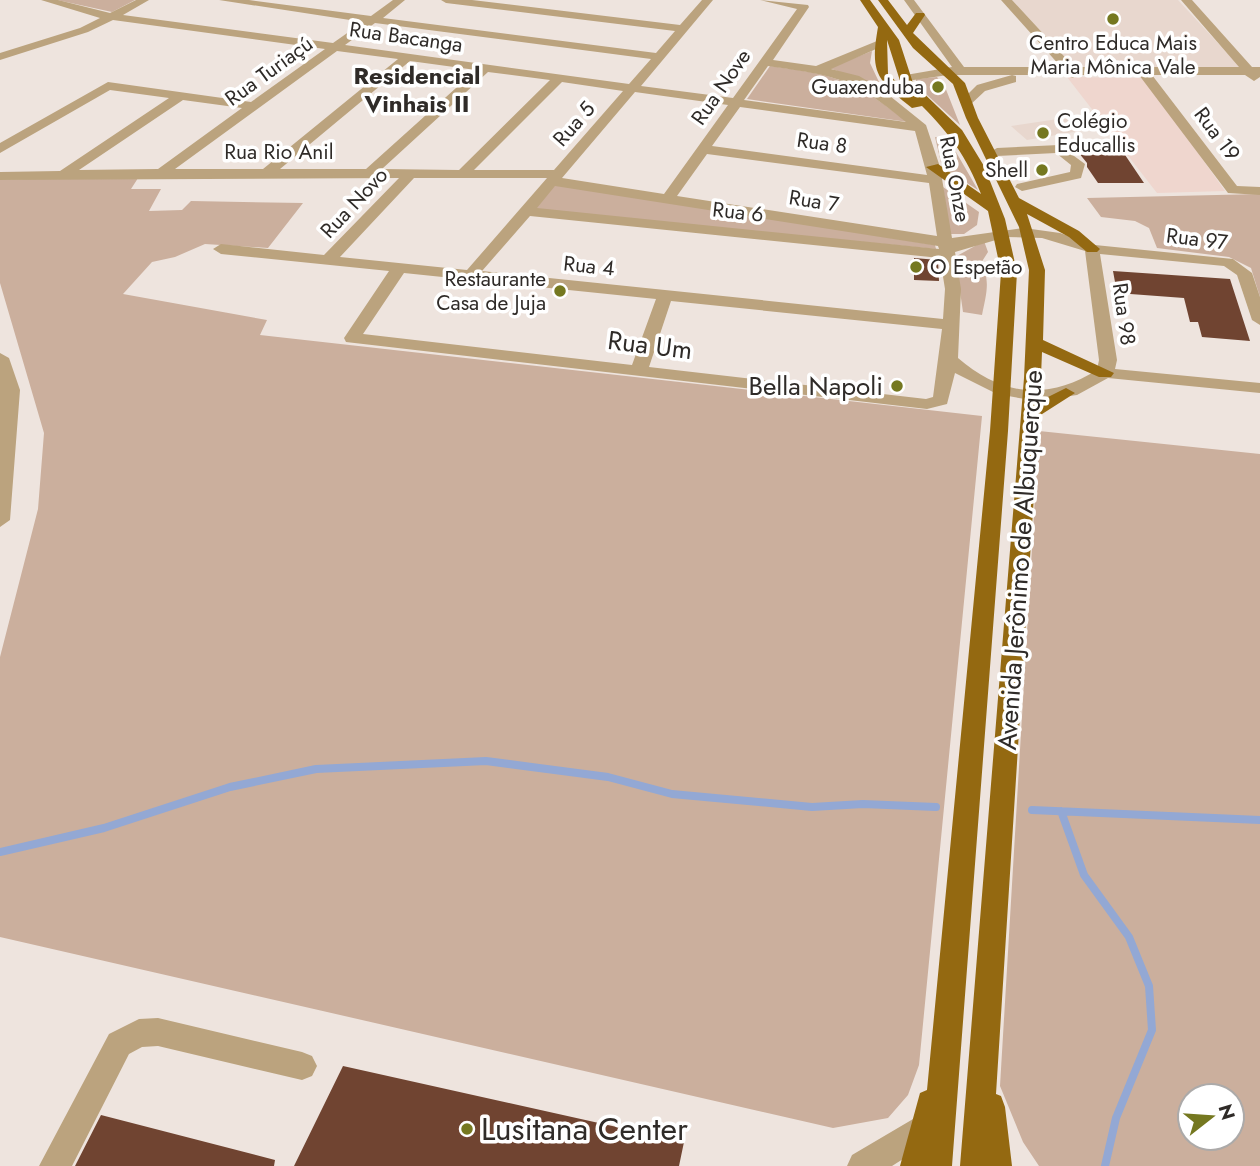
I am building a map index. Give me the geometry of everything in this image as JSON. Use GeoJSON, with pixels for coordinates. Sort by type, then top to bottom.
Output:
{"type":"FeatureCollection","features":[{"type":"Feature","properties":{"kind":"main road","name":"Avenida Jerônimo de Albuquerque"},"geometry":{"type":"LineString","coordinates":[[865,0],[893,40],[905,79],[957,133],[977,166],[1002,233],[1009,285],[936,1166]]}},
{"type":"Feature","properties":{"kind":"main road","name":"Avenida Jerônimo de Albuquerque"},"geometry":{"type":"LineString","coordinates":[[883,0],[917,46],[959,83],[966,102],[1016,195],[1037,270],[1031,404],[976,1166]]}},
{"type":"Feature","properties":{"kind":"main road"},"geometry":{"type":"LineString","coordinates":[[907,33],[920,15]]}},
{"type":"Feature","properties":{"kind":"main road"},"geometry":{"type":"LineString","coordinates":[[884,27],[879,68],[885,82],[940,125],[977,166]]}},
{"type":"Feature","properties":{"kind":"main road"},"geometry":{"type":"LineString","coordinates":[[934,173],[994,209]]}},
{"type":"Feature","properties":{"kind":"main road"},"geometry":{"type":"LineString","coordinates":[[1016,195],[1093,249]]}},
{"type":"Feature","properties":{"kind":"main road"},"geometry":{"type":"LineString","coordinates":[[1035,343],[1105,373]]}},
{"type":"Feature","properties":{"kind":"main road"},"geometry":{"type":"LineString","coordinates":[[1031,404],[1066,393]]}},
{"type":"Feature","properties":{"kind":"main road"},"geometry":{"type":"LineString","coordinates":[[916,1166],[946,1051]]}},
{"type":"Feature","properties":{"kind":"main road"},"geometry":{"type":"LineString","coordinates":[[985,1052],[996,1166]]}},
{"type":"Feature","properties":{"kind":"street","name":"Rua Bacanga"},"geometry":{"type":"LineString","coordinates":[[46,0],[112,16],[920,128]]}},
{"type":"Feature","properties":{"kind":"street"},"geometry":{"type":"LineString","coordinates":[[0,57],[84,30],[144,0]]}},
{"type":"Feature","properties":{"kind":"street"},"geometry":{"type":"LineString","coordinates":[[224,0],[659,57]]}},
{"type":"Feature","properties":{"kind":"street","name":"Rua Turiaçú"},"geometry":{"type":"LineString","coordinates":[[161,173],[400,0]]}},
{"type":"Feature","properties":{"kind":"street"},"geometry":{"type":"LineString","coordinates":[[446,0],[683,29]]}},
{"type":"Feature","properties":{"kind":"street","name":"Rua 5"},"geometry":{"type":"LineString","coordinates":[[471,275],[708,0]]}},
{"type":"Feature","properties":{"kind":"street","name":"Rua Nove"},"geometry":{"type":"LineString","coordinates":[[668,199],[804,7],[794,2],[765,0]]}},
{"type":"Feature","properties":{"kind":"street"},"geometry":{"type":"LineString","coordinates":[[909,0],[961,71]]}},
{"type":"Feature","properties":{"kind":"street"},"geometry":{"type":"LineString","coordinates":[[1006,0],[1072,72]]}},
{"type":"Feature","properties":{"kind":"street"},"geometry":{"type":"LineString","coordinates":[[1186,0],[1256,75]]}},
{"type":"Feature","properties":{"kind":"street","name":"Rua Onze"},"geometry":{"type":"LineString","coordinates":[[817,69],[881,43]]}},
{"type":"Feature","properties":{"kind":"street"},"geometry":{"type":"LineString","coordinates":[[267,173],[408,57]]}},
{"type":"Feature","properties":{"kind":"street","name":"Rua Onze"},"geometry":{"type":"LineString","coordinates":[[764,62],[845,75],[865,85],[920,128],[934,173],[953,289],[952,325],[941,400]]}},
{"type":"Feature","properties":{"kind":"street"},"geometry":{"type":"LineString","coordinates":[[369,173],[486,67]]}},
{"type":"Feature","properties":{"kind":"street"},"geometry":{"type":"LineString","coordinates":[[905,79],[948,71],[1256,75]]}},
{"type":"Feature","properties":{"kind":"street"},"geometry":{"type":"LineString","coordinates":[[966,102],[981,88],[997,82],[1072,72]]}},
{"type":"Feature","properties":{"kind":"street","name":"Rua 19"},"geometry":{"type":"LineString","coordinates":[[1143,72],[1233,190],[1260,191]]}},
{"type":"Feature","properties":{"kind":"street"},"geometry":{"type":"LineString","coordinates":[[462,174],[560,78]]}},
{"type":"Feature","properties":{"kind":"street"},"geometry":{"type":"LineString","coordinates":[[0,149],[100,89],[112,85],[253,106]]}},
{"type":"Feature","properties":{"kind":"street"},"geometry":{"type":"LineString","coordinates":[[64,175],[181,95]]}},
{"type":"Feature","properties":{"kind":"street","name":"Rua 8"},"geometry":{"type":"LineString","coordinates":[[704,149],[934,173]]}},
{"type":"Feature","properties":{"kind":"street"},"geometry":{"type":"LineString","coordinates":[[1059,149],[1078,164],[1076,176],[1016,195],[1021,169],[993,150],[1059,149]]}},
{"type":"Feature","properties":{"kind":"street","name":"Rua Rio Anil"},"geometry":{"type":"LineString","coordinates":[[0,176],[369,173],[555,178]]}},
{"type":"Feature","properties":{"kind":"street","name":"Rua Novo"},"geometry":{"type":"LineString","coordinates":[[328,260],[410,174]]}},
{"type":"Feature","properties":{"kind":"street","name":"Rua 7"},"geometry":{"type":"LineString","coordinates":[[555,178],[945,248]]}},
{"type":"Feature","properties":{"kind":"street","name":"Rua 6"},"geometry":{"type":"LineString","coordinates":[[527,211],[945,248]]}},
{"type":"Feature","properties":{"kind":"street","name":"Rua 98"},"geometry":{"type":"LineString","coordinates":[[945,248],[1002,233],[1065,238],[1093,249],[1108,359],[1105,373],[1066,393]]}},
{"type":"Feature","properties":{"kind":"street","name":"Rua 4"},"geometry":{"type":"LineString","coordinates":[[221,249],[952,325]]}},
{"type":"Feature","properties":{"kind":"street","name":"Rua 97"},"geometry":{"type":"LineString","coordinates":[[1093,249],[1235,265],[1244,273],[1260,320]]}},
{"type":"Feature","properties":{"kind":"street","name":"Rua Um"},"geometry":{"type":"LineString","coordinates":[[399,268],[352,338],[927,404],[941,400]]}},
{"type":"Feature","properties":{"kind":"street"},"geometry":{"type":"LineString","coordinates":[[639,370],[665,295]]}},
{"type":"Feature","properties":{"kind":"street"},"geometry":{"type":"LineString","coordinates":[[0,358],[11,390],[0,520]]}},
{"type":"Feature","properties":{"kind":"street"},"geometry":{"type":"LineString","coordinates":[[948,359],[968,376],[1031,404]]}},
{"type":"Feature","properties":{"kind":"street"},"geometry":{"type":"LineString","coordinates":[[1105,373],[1260,388]]}},
{"type":"Feature","properties":{"kind":"street"},"geometry":{"type":"LineString","coordinates":[[55,1166],[119,1044],[139,1033],[158,1032],[302,1066]]}},
{"type":"Feature","properties":{"kind":"street"},"geometry":{"type":"LineString","coordinates":[[863,1166],[925,1127]]}},
{"type":"Feature","properties":{"kind":"shaded area"},"geometry":{"type":"Polygon","coordinates":[[[57,0],[135,0],[112,12],[57,0]]]}},
{"type":"Feature","properties":{"kind":"shaded area","name":"Centro Educa Mais Maria Mônica Vale"},"geometry":{"type":"Polygon","coordinates":[[[1012,0],[1178,0],[1242,69],[1074,67],[1012,0]]]}},
{"type":"Feature","properties":{"kind":"shaded area"},"geometry":{"type":"Polygon","coordinates":[[[872,51],[870,63],[879,82],[871,83],[829,68],[872,51]]]}},
{"type":"Feature","properties":{"kind":"shaded area"},"geometry":{"type":"Polygon","coordinates":[[[770,66],[813,73],[844,82],[873,97],[908,122],[747,99],[770,66]]]}},
{"type":"Feature","properties":{"kind":"shaded area"},"geometry":{"type":"Polygon","coordinates":[[[937,77],[945,87],[960,125],[916,85],[916,79],[937,77]]]}},
{"type":"Feature","properties":{"kind":"shaded area"},"geometry":{"type":"Polygon","coordinates":[[[1067,77],[1145,78],[1225,191],[1157,193],[1067,77]]]}},
{"type":"Feature","properties":{"kind":"shaded area","name":"Colégio Educallis"},"geometry":{"type":"Polygon","coordinates":[[[1085,115],[1103,127],[1027,140],[1011,126],[1085,115]]]}},
{"type":"Feature","properties":{"kind":"shaded area"},"geometry":{"type":"Polygon","coordinates":[[[935,137],[949,140],[978,190],[942,167],[935,137]]]}},
{"type":"Feature","properties":{"kind":"shaded area"},"geometry":{"type":"Polygon","coordinates":[[[140,175],[131,189],[161,189],[149,211],[182,210],[191,201],[303,203],[268,248],[205,244],[175,257],[152,262],[123,294],[267,320],[260,335],[982,416],[919,1065],[908,1095],[888,1118],[833,1128],[0,937],[0,657],[38,509],[44,433],[0,283],[0,180],[140,175]]]}},
{"type":"Feature","properties":{"kind":"shaded area"},"geometry":{"type":"Polygon","coordinates":[[[553,184],[935,245],[936,249],[533,210],[553,184]]]}},
{"type":"Feature","properties":{"kind":"shaded area"},"geometry":{"type":"Polygon","coordinates":[[[943,187],[979,212],[977,225],[964,234],[950,234],[943,187]]]}},
{"type":"Feature","properties":{"kind":"shaded area"},"geometry":{"type":"Polygon","coordinates":[[[1260,194],[1260,297],[1251,268],[1229,257],[1157,248],[1149,228],[1135,221],[1101,217],[1087,198],[1260,194]]]}},
{"type":"Feature","properties":{"kind":"shaded area"},"geometry":{"type":"Polygon","coordinates":[[[984,241],[988,252],[981,263],[987,282],[982,315],[963,312],[955,257],[984,241]]]}},
{"type":"Feature","properties":{"kind":"shaded area"},"geometry":{"type":"Polygon","coordinates":[[[1039,431],[1260,454],[1260,1166],[1039,1166],[1023,1142],[1000,1086],[1039,431]]]}},
{"type":"Feature","properties":{"kind":"building"},"geometry":{"type":"Polygon","coordinates":[[[1070,142],[1109,142],[1119,146],[1144,183],[1098,183],[1087,163],[1070,142]]]}},
{"type":"Feature","properties":{"kind":"building"},"geometry":{"type":"Polygon","coordinates":[[[914,258],[938,260],[939,281],[914,280],[914,258]]]}},
{"type":"Feature","properties":{"kind":"building"},"geometry":{"type":"Polygon","coordinates":[[[1113,271],[1230,279],[1250,341],[1202,337],[1198,322],[1190,322],[1184,298],[1117,293],[1113,271]]]}},
{"type":"Feature","properties":{"kind":"building","name":"Lusitana Center"},"geometry":{"type":"Polygon","coordinates":[[[343,1066],[684,1142],[679,1166],[294,1166],[343,1066]]]}},
{"type":"Feature","properties":{"kind":"building"},"geometry":{"type":"Polygon","coordinates":[[[101,1115],[275,1160],[274,1166],[75,1166],[101,1115]]]}},
{"type":"Feature","properties":{"kind":"waterway"},"geometry":{"type":"LineString","coordinates":[[0,852],[104,828],[230,787],[316,769],[486,761],[608,777],[672,794],[812,807],[863,804],[936,807]]}},
{"type":"Feature","properties":{"kind":"waterway"},"geometry":{"type":"LineString","coordinates":[[1032,810],[1061,811]]}},
{"type":"Feature","properties":{"kind":"waterway"},"geometry":{"type":"LineString","coordinates":[[1061,811],[1260,820]]}},
{"type":"Feature","properties":{"kind":"waterway"},"geometry":{"type":"LineString","coordinates":[[1061,811],[1084,875],[1129,937],[1149,986],[1152,1030],[1116,1118],[1105,1166]]}},
{"type":"Feature","properties":{"kind":"place","name":"Centro Educa Mais Maria Mônica Vale"},"geometry":{"type":"Point","coordinates":[1113,19]}},
{"type":"Feature","properties":{"kind":"place","name":"Guaxenduba"},"geometry":{"type":"Point","coordinates":[938,87]}},
{"type":"Feature","properties":{"kind":"place","name":"Colégio Educallis"},"geometry":{"type":"Point","coordinates":[1043,133]}},
{"type":"Feature","properties":{"kind":"place","name":"Shell"},"geometry":{"type":"Point","coordinates":[1042,170]}},
{"type":"Feature","properties":{"kind":"place","name":"O Espetão"},"geometry":{"type":"Point","coordinates":[916,267]}},
{"type":"Feature","properties":{"kind":"place","name":"Restaurante Casa de Juja"},"geometry":{"type":"Point","coordinates":[560,291]}},
{"type":"Feature","properties":{"kind":"place","name":"Bella Napoli"},"geometry":{"type":"Point","coordinates":[897,386]}},
{"type":"Feature","properties":{"kind":"place","name":"Lusitana Center"},"geometry":{"type":"Point","coordinates":[467,1129]}},
{"type":"Feature","properties":{"kind":"district","name":"Residencial Vinhais II"},"geometry":{"type":"Point","coordinates":[417,90]}}]}
